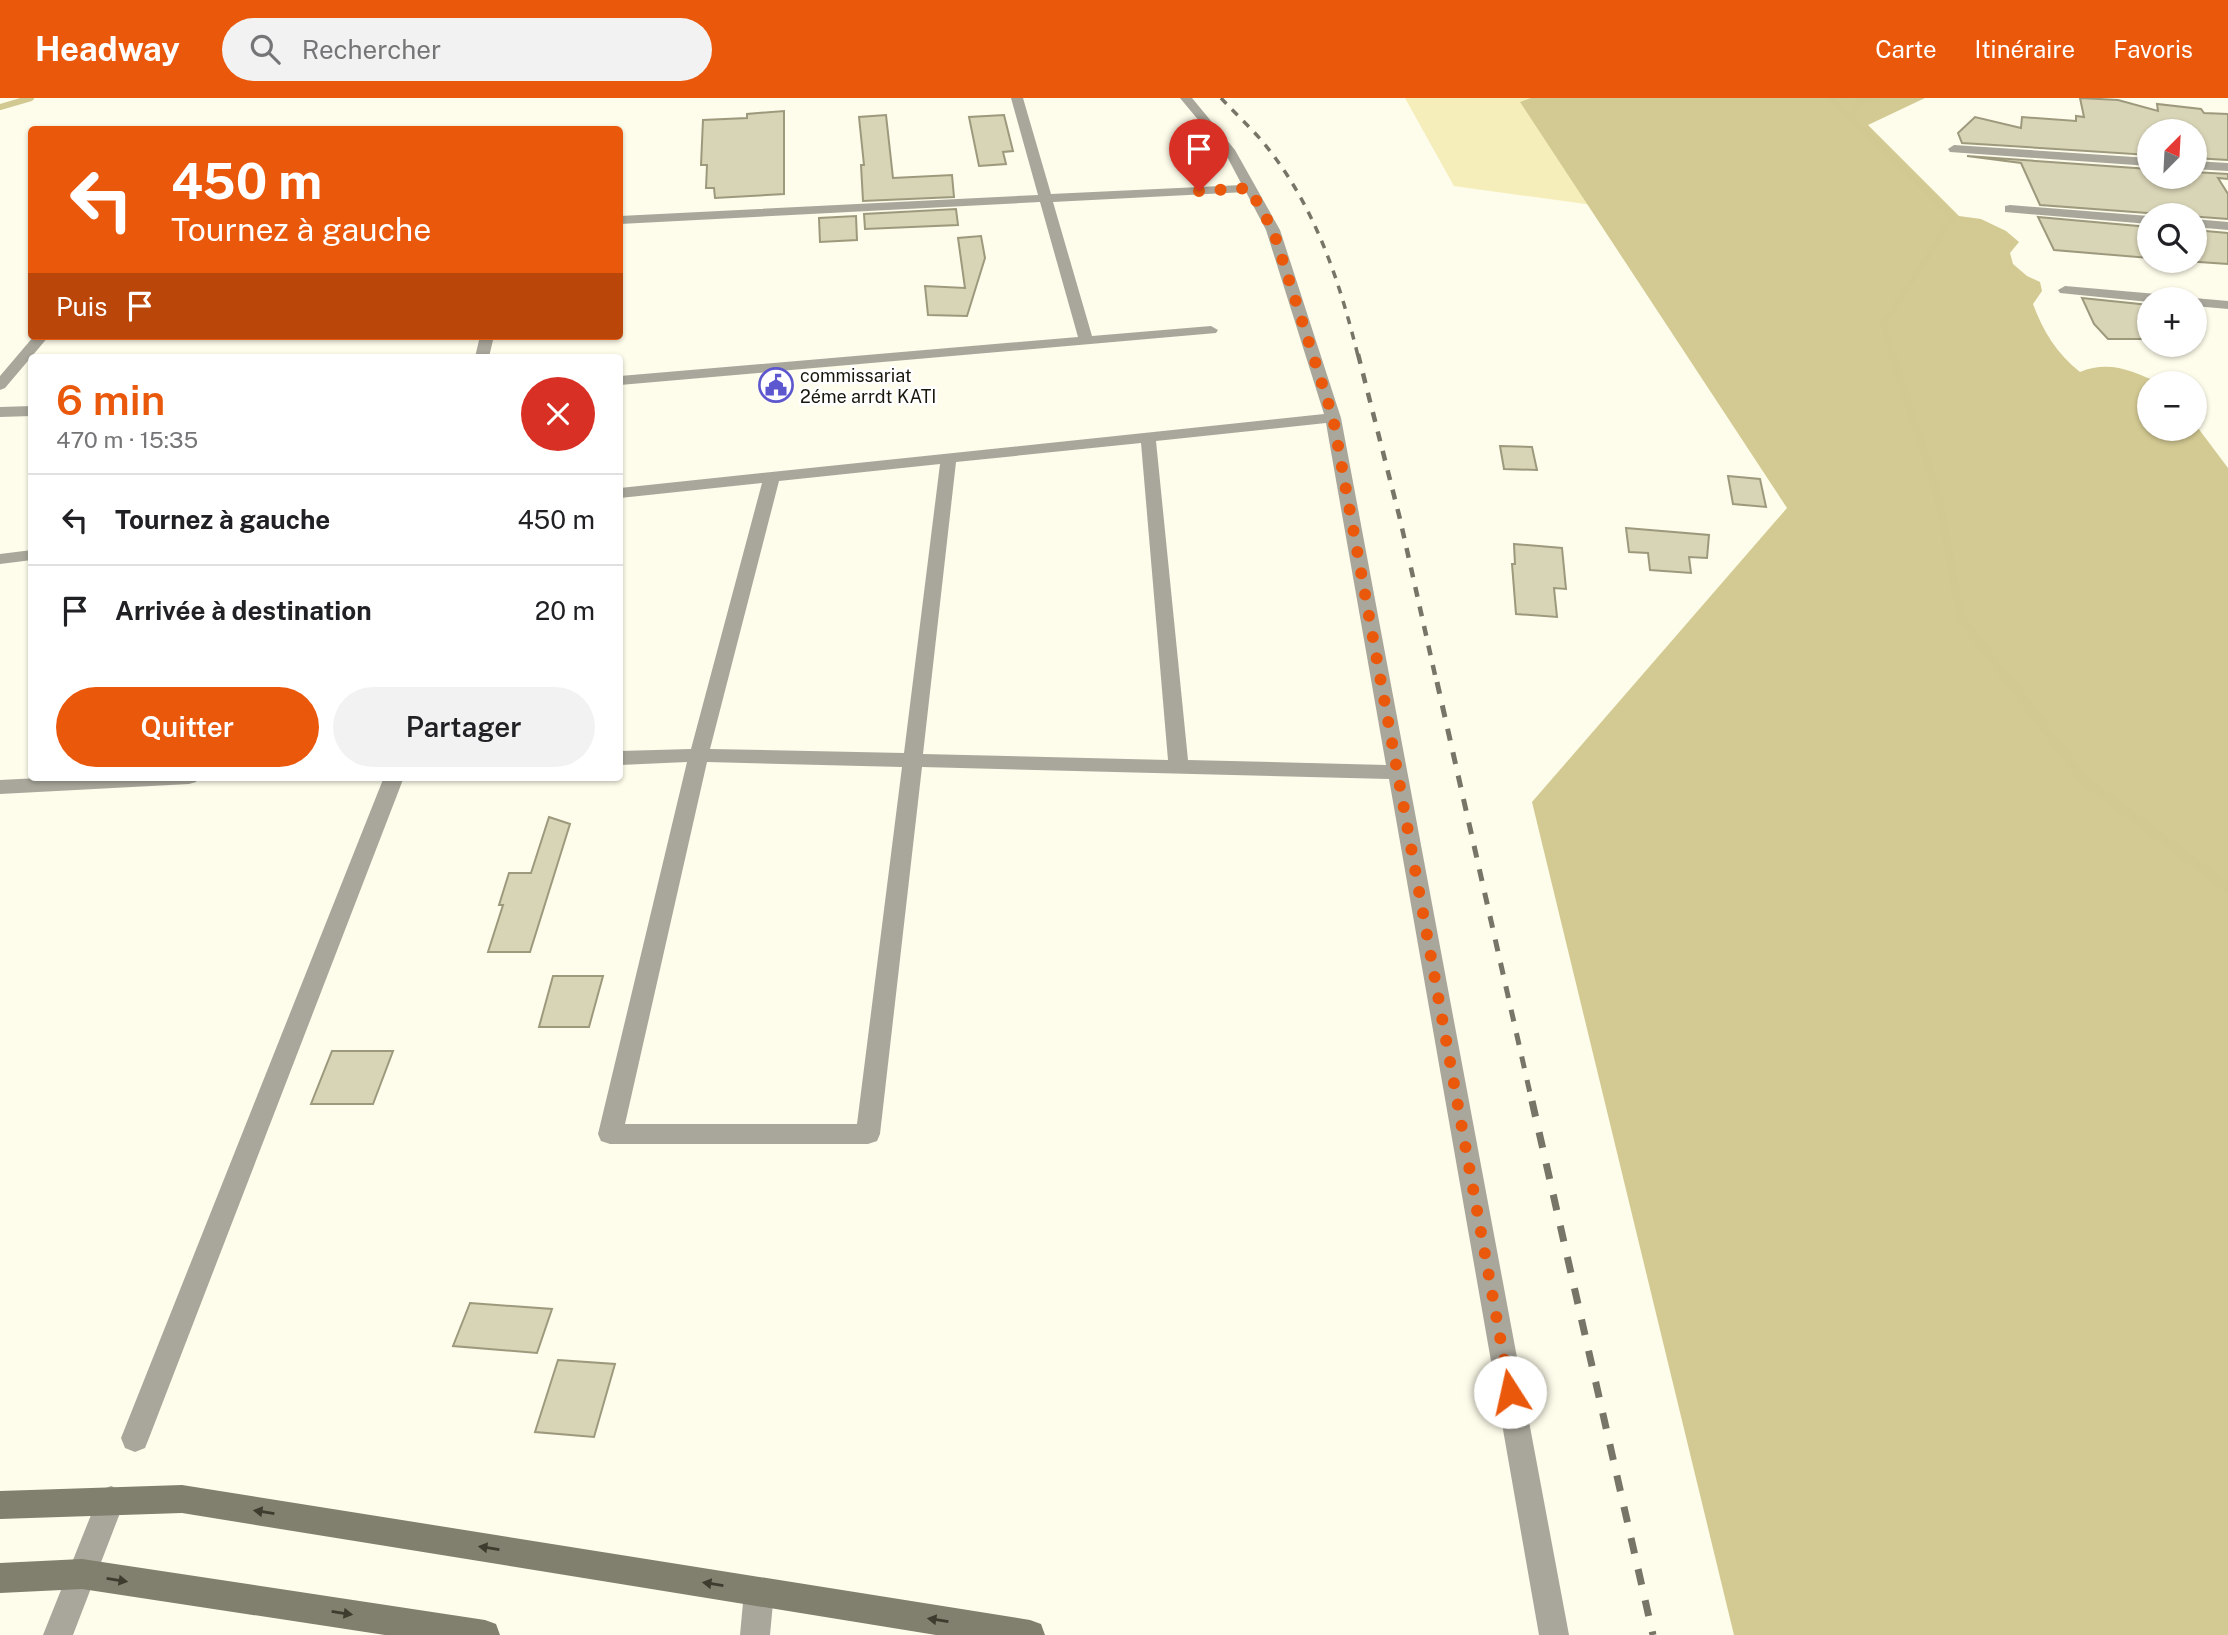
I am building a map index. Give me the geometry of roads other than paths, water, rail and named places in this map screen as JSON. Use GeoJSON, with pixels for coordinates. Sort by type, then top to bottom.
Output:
{"type":"FeatureCollection","features":[{"type":"Feature","properties":{"kind":"street"},"geometry":{"type":"LineString","coordinates":[[1017,98],[1086,341]]}},
{"type":"Feature","properties":{"kind":"street"},"geometry":{"type":"LineString","coordinates":[[1186,98],[1228,150],[1273,230],[1333,418],[1554,1635]]}},
{"type":"Feature","properties":{"kind":"street"},"geometry":{"type":"LineString","coordinates":[[1954,149],[2137,161]]}},
{"type":"Feature","properties":{"kind":"street"},"geometry":{"type":"LineString","coordinates":[[2207,166],[2228,167]]}},
{"type":"Feature","properties":{"kind":"street"},"geometry":{"type":"LineString","coordinates":[[623,220],[1249,188]]}},
{"type":"Feature","properties":{"kind":"street"},"geometry":{"type":"LineString","coordinates":[[2010,209],[2137,219]]}},
{"type":"Feature","properties":{"kind":"street"},"geometry":{"type":"LineString","coordinates":[[2207,224],[2228,226]]}},
{"type":"Feature","properties":{"kind":"street"},"geometry":{"type":"LineString","coordinates":[[2065,290],[2137,296]]}},
{"type":"Feature","properties":{"kind":"street"},"geometry":{"type":"LineString","coordinates":[[2207,303],[2228,305]]}},
{"type":"Feature","properties":{"kind":"street"},"geometry":{"type":"LineString","coordinates":[[623,380],[1211,330]]}},
{"type":"Feature","properties":{"kind":"street"},"geometry":{"type":"LineString","coordinates":[[0,365],[25,364]]}},
{"type":"Feature","properties":{"kind":"street"},"geometry":{"type":"LineString","coordinates":[[0,385],[25,364]]}},
{"type":"Feature","properties":{"kind":"street"},"geometry":{"type":"LineString","coordinates":[[0,412],[28,411]]}},
{"type":"Feature","properties":{"kind":"street"},"geometry":{"type":"LineString","coordinates":[[623,493],[1333,418]]}},
{"type":"Feature","properties":{"kind":"street"},"geometry":{"type":"LineString","coordinates":[[1148,437],[1179,768]]}},
{"type":"Feature","properties":{"kind":"street"},"geometry":{"type":"LineString","coordinates":[[772,477],[699,755],[610,1134],[868,1134],[949,458]]}},
{"type":"Feature","properties":{"kind":"street"},"geometry":{"type":"LineString","coordinates":[[0,559],[28,556]]}},
{"type":"Feature","properties":{"kind":"street"},"geometry":{"type":"LineString","coordinates":[[623,758],[699,755],[1397,772]]}},
{"type":"Feature","properties":{"kind":"street"},"geometry":{"type":"LineString","coordinates":[[0,787],[113,781]]}},
{"type":"Feature","properties":{"kind":"street"},"geometry":{"type":"LineString","coordinates":[[135,1438],[392,781]]}},
{"type":"Feature","properties":{"kind":"street"},"geometry":{"type":"LineString","coordinates":[[0,1505],[182,1499],[1030,1635]]}},
{"type":"Feature","properties":{"kind":"street"},"geometry":{"type":"LineString","coordinates":[[58,1635],[111,1500]]}},
{"type":"Feature","properties":{"kind":"street"},"geometry":{"type":"LineString","coordinates":[[0,1578],[82,1574],[485,1635]]}},
{"type":"Feature","properties":{"kind":"street"},"geometry":{"type":"LineString","coordinates":[[755,1635],[760,1592]]}},
{"type":"Feature","properties":{"kind":"waterway"},"geometry":{"type":"LineString","coordinates":[[0,107],[31,98]]}},
{"type":"Feature","properties":{"kind":"waterway"},"geometry":{"type":"LineString","coordinates":[[1830,98],[1850,118]]}},
{"type":"Feature","properties":{"kind":"waterway"},"geometry":{"type":"LineString","coordinates":[[1850,118],[1861,101],[1872,98]]}},
{"type":"Feature","properties":{"kind":"waterway"},"geometry":{"type":"LineString","coordinates":[[1850,118],[1953,217],[1883,325],[1893,356]]}},
{"type":"Feature","properties":{"kind":"waterway"},"geometry":{"type":"LineString","coordinates":[[1892,354],[1938,495],[1961,618],[2011,684]]}},
{"type":"Feature","properties":{"kind":"waterway"},"geometry":{"type":"LineString","coordinates":[[2010,682],[2084,780],[2228,888]]}},
{"type":"Feature","properties":{"kind":"railway"},"geometry":{"type":"LineString","coordinates":[[1221,98],[1262,141],[1280,165],[1310,216],[1333,270],[1358,356]]}},
{"type":"Feature","properties":{"kind":"railway"},"geometry":{"type":"LineString","coordinates":[[1358,354],[1400,519],[1437,684]]}},
{"type":"Feature","properties":{"kind":"railway"},"geometry":{"type":"LineString","coordinates":[[1437,682],[1532,1102]]}},
{"type":"Feature","properties":{"kind":"railway"},"geometry":{"type":"LineString","coordinates":[[1532,1101],[1653,1635]]}},
{"type":"Feature","properties":{"kind":"place","name":"commissariat 2éme arrdt KATI"},"geometry":{"type":"Point","coordinates":[776,385]}}]}
